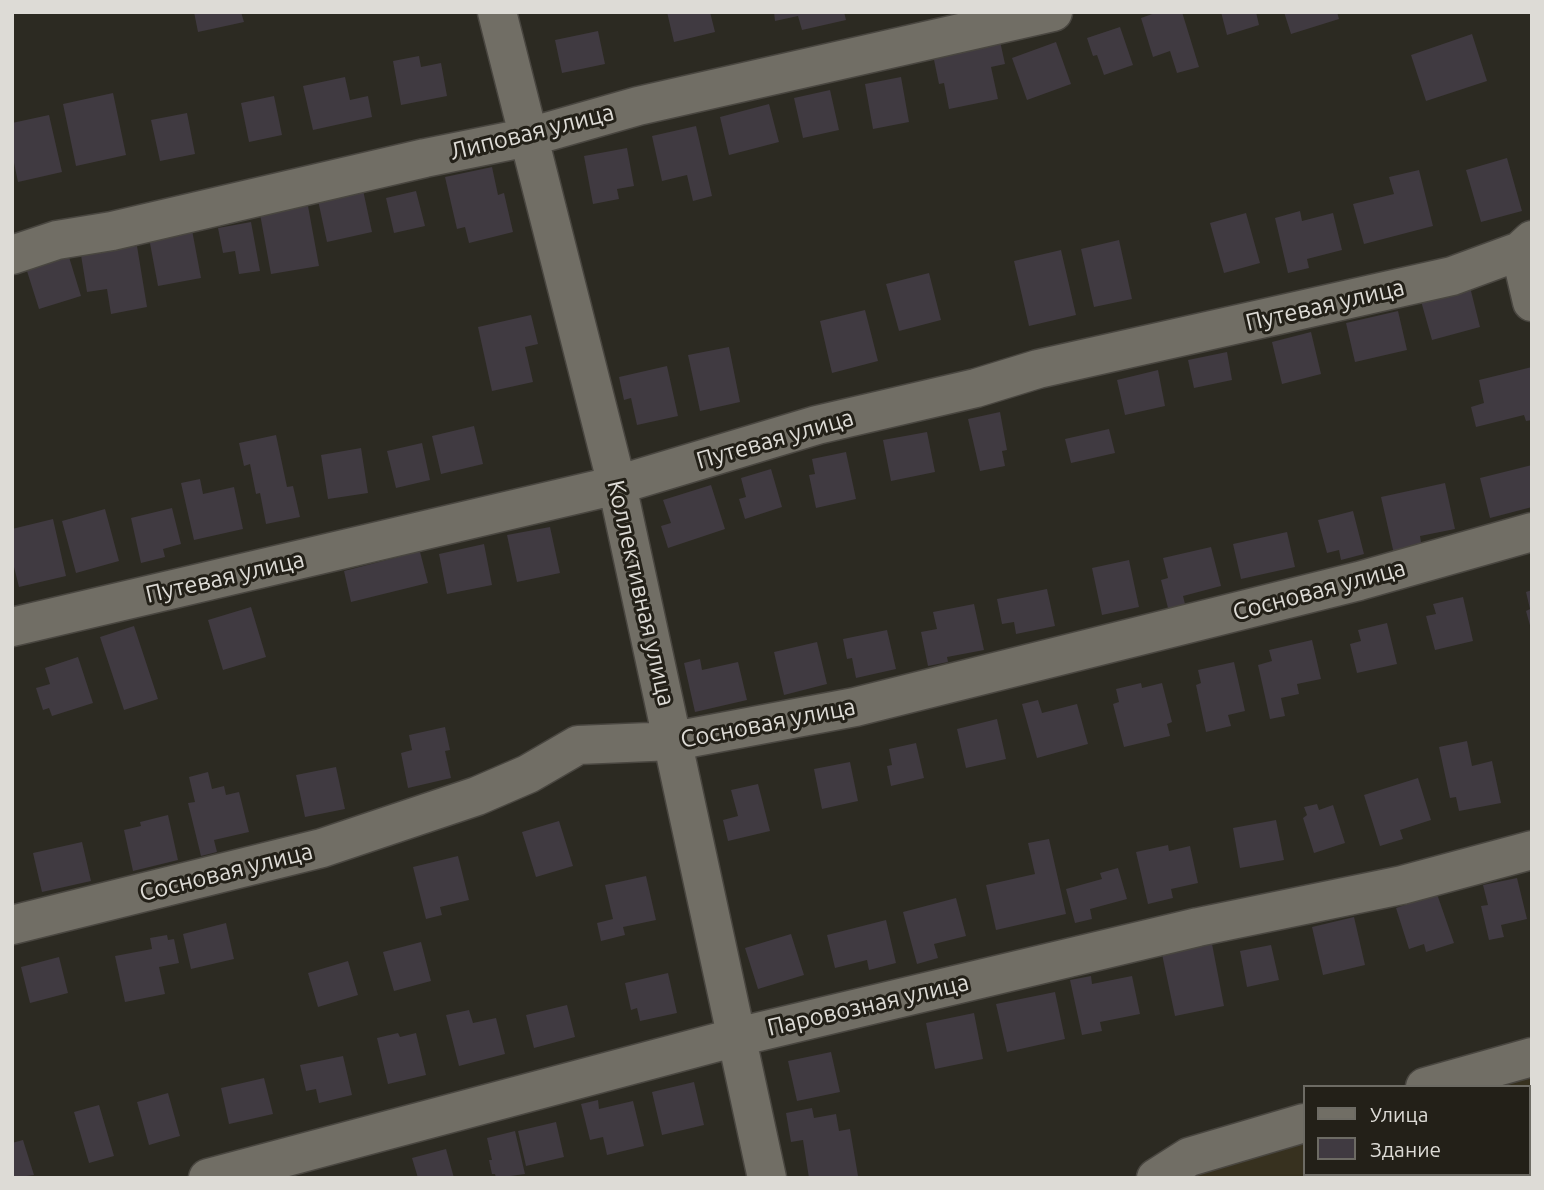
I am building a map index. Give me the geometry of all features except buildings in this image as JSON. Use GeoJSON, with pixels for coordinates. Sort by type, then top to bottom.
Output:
{"type":"FeatureCollection","features":[{"type":"Feature","properties":{"kind":"street","name":"Коллективная улица"},"geometry":{"type":"LineString","coordinates":[[497,12],[617,485],[767,1178]]}},
{"type":"Feature","properties":{"kind":"street","name":"Липовая улица"},"geometry":{"type":"LineString","coordinates":[[12,255],[57,240],[529,137],[638,106],[1053,12]]}},
{"type":"Feature","properties":{"kind":"street","name":"Путевая улица"},"geometry":{"type":"LineString","coordinates":[[12,627],[617,485],[817,425],[976,388],[1038,369],[1452,276],[1526,246]]}},
{"type":"Feature","properties":{"kind":"street"},"geometry":{"type":"LineString","coordinates":[[1526,246],[1532,302]]}},
{"type":"Feature","properties":{"kind":"street","name":"Сосновая улица"},"geometry":{"type":"LineString","coordinates":[[12,925],[322,848],[477,796],[527,774],[578,745],[674,741],[855,707],[1347,584],[1532,532]]}},
{"type":"Feature","properties":{"kind":"street","name":"Паровозная улица"},"geometry":{"type":"LineString","coordinates":[[208,1178],[737,1037],[1198,927],[1402,885],[1532,850]]}},
{"type":"Feature","properties":{"kind":"street"},"geometry":{"type":"LineString","coordinates":[[1433,1085],[1532,1057]]}},
{"type":"Feature","properties":{"kind":"street"},"geometry":{"type":"LineString","coordinates":[[1156,1178],[1189,1157],[1302,1124]]}},
{"type":"Feature","properties":{"kind":"shaded area"},"geometry":{"type":"Polygon","coordinates":[[[1532,1064],[1532,1178],[1174,1178],[1302,1133],[1302,1176],[1530,1176],[1530,1085],[1464,1085],[1532,1064]]]}}]}
